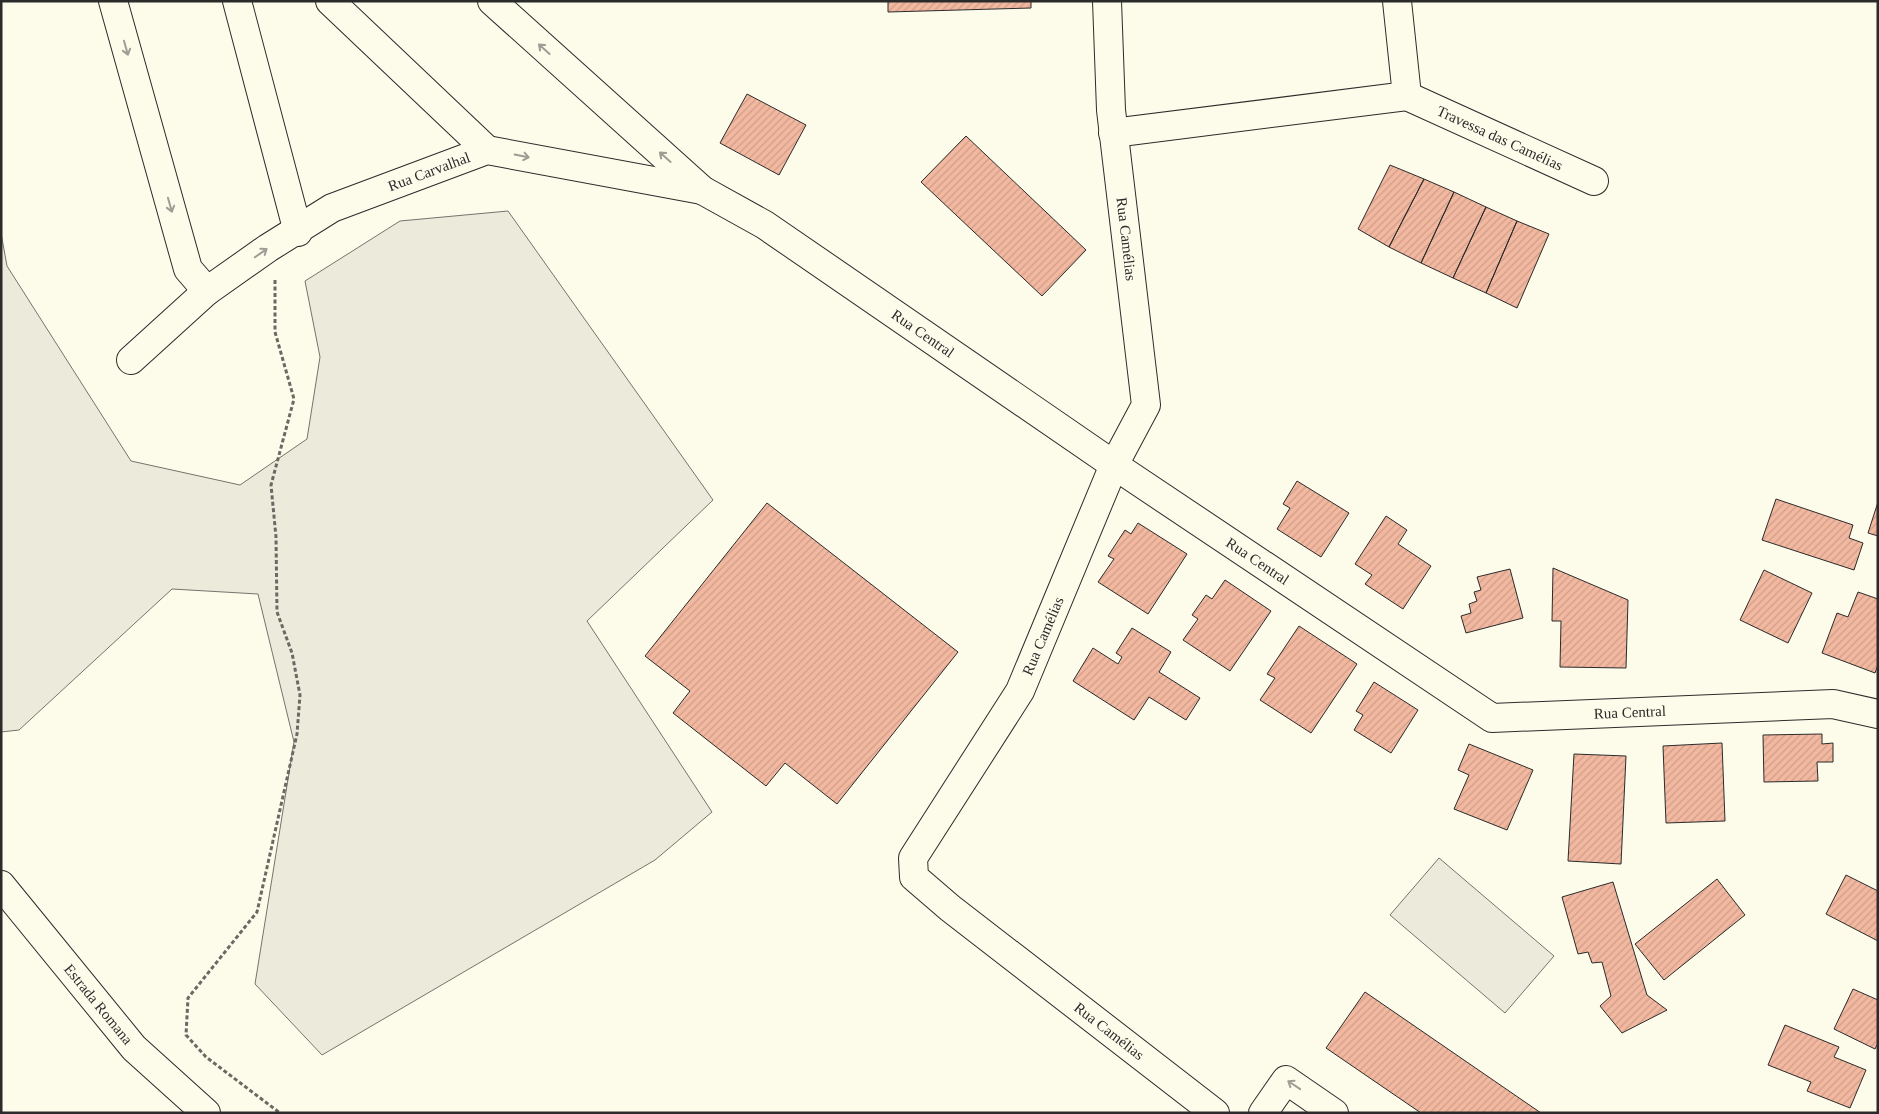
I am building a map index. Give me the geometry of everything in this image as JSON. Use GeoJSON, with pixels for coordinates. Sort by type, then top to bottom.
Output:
{"type":"FeatureCollection","features":[{"type":"Feature","properties":{"kind":"street"},"geometry":{"type":"LineString","coordinates":[[113,1],[188,269],[207,291]]}},
{"type":"Feature","properties":{"kind":"street"},"geometry":{"type":"LineString","coordinates":[[237,1],[298,232]]}},
{"type":"Feature","properties":{"kind":"street"},"geometry":{"type":"LineString","coordinates":[[330,1],[487,150]]}},
{"type":"Feature","properties":{"kind":"street"},"geometry":{"type":"LineString","coordinates":[[492,1],[702,190]]}},
{"type":"Feature","properties":{"kind":"street","name":"Rua Camélias"},"geometry":{"type":"LineString","coordinates":[[1107,1],[1113,132],[1146,405],[1114,465],[1020,691],[913,858],[914,877],[950,908],[1215,1113]]}},
{"type":"Feature","properties":{"kind":"street"},"geometry":{"type":"LineString","coordinates":[[1113,132],[1407,96],[1397,1]]}},
{"type":"Feature","properties":{"kind":"street","name":"Travessa das Camélias"},"geometry":{"type":"LineString","coordinates":[[1407,96],[1594,181]]}},
{"type":"Feature","properties":{"kind":"street","name":"Rua Carvalhal"},"geometry":{"type":"LineString","coordinates":[[132,360],[207,291],[268,248],[298,232],[332,208],[487,150],[702,190]]}},
{"type":"Feature","properties":{"kind":"street","name":"Rua Central"},"geometry":{"type":"LineString","coordinates":[[702,190],[765,225],[1114,465],[1492,718],[1833,704],[1878,714]]}},
{"type":"Feature","properties":{"kind":"street","name":"Estrada Romana"},"geometry":{"type":"LineString","coordinates":[[1,885],[134,1048],[206,1113]]}},
{"type":"Feature","properties":{"kind":"street"},"geometry":{"type":"LineString","coordinates":[[1263,1113],[1286,1080],[1334,1113]]}},
{"type":"Feature","properties":{"kind":"path"},"geometry":{"type":"LineString","coordinates":[[268,248],[275,269],[275,332],[294,399],[272,485],[276,537],[277,612],[292,653],[300,695],[297,734],[257,912],[188,998],[186,1035],[206,1057],[280,1113]]}},
{"type":"Feature","properties":{"kind":"shaded area"},"geometry":{"type":"Polygon","coordinates":[[[508,211],[713,500],[587,621],[712,812],[655,860],[322,1055],[255,984],[294,742],[258,594],[172,589],[19,730],[1,732],[1,233],[7,266],[131,461],[240,485],[307,439],[320,357],[305,281],[400,221],[508,211]]]}},
{"type":"Feature","properties":{"kind":"shaded area"},"geometry":{"type":"Polygon","coordinates":[[[1439,858],[1554,956],[1505,1013],[1390,915],[1439,858]]]}},
{"type":"Feature","properties":{"kind":"building"},"geometry":{"type":"Polygon","coordinates":[[[888,1],[1031,1],[1031,8],[888,12],[888,1]]]}},
{"type":"Feature","properties":{"kind":"building"},"geometry":{"type":"Polygon","coordinates":[[[747,94],[806,125],[779,175],[720,143],[747,94]]]}},
{"type":"Feature","properties":{"kind":"building"},"geometry":{"type":"Polygon","coordinates":[[[966,136],[1086,250],[1042,296],[921,182],[966,136]]]}},
{"type":"Feature","properties":{"kind":"building"},"geometry":{"type":"Polygon","coordinates":[[[1390,165],[1424,179],[1389,247],[1358,229],[1390,165]]]}},
{"type":"Feature","properties":{"kind":"building"},"geometry":{"type":"Polygon","coordinates":[[[1424,179],[1454,192],[1421,263],[1389,247],[1424,179]]]}},
{"type":"Feature","properties":{"kind":"building"},"geometry":{"type":"Polygon","coordinates":[[[1454,192],[1486,207],[1453,278],[1421,263],[1454,192]]]}},
{"type":"Feature","properties":{"kind":"building"},"geometry":{"type":"Polygon","coordinates":[[[1486,207],[1517,221],[1486,293],[1453,278],[1486,207]]]}},
{"type":"Feature","properties":{"kind":"building"},"geometry":{"type":"Polygon","coordinates":[[[1517,221],[1549,234],[1517,308],[1486,293],[1517,221]]]}},
{"type":"Feature","properties":{"kind":"building"},"geometry":{"type":"Polygon","coordinates":[[[1297,481],[1349,513],[1321,557],[1277,529],[1290,508],[1283,504],[1297,481]]]}},
{"type":"Feature","properties":{"kind":"building"},"geometry":{"type":"Polygon","coordinates":[[[1776,499],[1853,525],[1849,538],[1863,543],[1854,570],[1762,540],[1776,499]]]}},
{"type":"Feature","properties":{"kind":"building"},"geometry":{"type":"Polygon","coordinates":[[[1878,502],[1878,536],[1868,533],[1878,502]]]}},
{"type":"Feature","properties":{"kind":"building"},"geometry":{"type":"Polygon","coordinates":[[[767,503],[958,652],[837,804],[785,763],[766,786],[673,713],[690,691],[645,656],[767,503]]]}},
{"type":"Feature","properties":{"kind":"building"},"geometry":{"type":"Polygon","coordinates":[[[1386,516],[1407,530],[1398,544],[1431,566],[1403,609],[1365,584],[1372,575],[1355,564],[1386,516]]]}},
{"type":"Feature","properties":{"kind":"building"},"geometry":{"type":"Polygon","coordinates":[[[1138,523],[1187,554],[1148,614],[1098,582],[1114,559],[1108,556],[1125,530],[1131,534],[1138,523]]]}},
{"type":"Feature","properties":{"kind":"building"},"geometry":{"type":"Polygon","coordinates":[[[1553,568],[1628,600],[1626,668],[1560,667],[1561,621],[1552,621],[1553,568]]]}},
{"type":"Feature","properties":{"kind":"building"},"geometry":{"type":"Polygon","coordinates":[[[1510,569],[1523,618],[1466,633],[1461,616],[1471,613],[1469,604],[1477,601],[1474,592],[1481,590],[1477,577],[1510,569]]]}},
{"type":"Feature","properties":{"kind":"building"},"geometry":{"type":"Polygon","coordinates":[[[1764,570],[1812,593],[1788,643],[1740,620],[1764,570]]]}},
{"type":"Feature","properties":{"kind":"building"},"geometry":{"type":"Polygon","coordinates":[[[1225,580],[1271,611],[1230,671],[1183,640],[1198,619],[1192,615],[1206,595],[1212,599],[1225,580]]]}},
{"type":"Feature","properties":{"kind":"building"},"geometry":{"type":"Polygon","coordinates":[[[1858,592],[1878,599],[1878,665],[1875,673],[1822,653],[1837,613],[1848,617],[1858,592]]]}},
{"type":"Feature","properties":{"kind":"building"},"geometry":{"type":"Polygon","coordinates":[[[1299,626],[1357,664],[1311,733],[1260,700],[1275,678],[1267,674],[1299,626]]]}},
{"type":"Feature","properties":{"kind":"building"},"geometry":{"type":"Polygon","coordinates":[[[1132,628],[1171,652],[1159,672],[1200,698],[1186,720],[1149,697],[1134,720],[1073,681],[1093,648],[1118,664],[1122,657],[1116,653],[1132,628]]]}},
{"type":"Feature","properties":{"kind":"building"},"geometry":{"type":"Polygon","coordinates":[[[1374,682],[1418,710],[1391,753],[1354,730],[1363,715],[1356,711],[1374,682]]]}},
{"type":"Feature","properties":{"kind":"building"},"geometry":{"type":"Polygon","coordinates":[[[1822,734],[1822,744],[1833,743],[1833,762],[1817,762],[1818,781],[1764,782],[1763,735],[1822,734]]]}},
{"type":"Feature","properties":{"kind":"building"},"geometry":{"type":"Polygon","coordinates":[[[1722,743],[1725,821],[1666,823],[1663,746],[1722,743]]]}},
{"type":"Feature","properties":{"kind":"building"},"geometry":{"type":"Polygon","coordinates":[[[1469,744],[1533,770],[1507,830],[1454,809],[1469,775],[1458,770],[1469,744]]]}},
{"type":"Feature","properties":{"kind":"building"},"geometry":{"type":"Polygon","coordinates":[[[1574,754],[1626,756],[1621,864],[1568,861],[1574,754]]]}},
{"type":"Feature","properties":{"kind":"building"},"geometry":{"type":"Polygon","coordinates":[[[1846,875],[1878,891],[1878,941],[1826,914],[1846,875]]]}},
{"type":"Feature","properties":{"kind":"building"},"geometry":{"type":"Polygon","coordinates":[[[1717,879],[1745,915],[1664,980],[1635,944],[1717,879]]]}},
{"type":"Feature","properties":{"kind":"building"},"geometry":{"type":"Polygon","coordinates":[[[1613,882],[1647,995],[1667,1010],[1622,1033],[1600,1006],[1611,996],[1602,962],[1592,963],[1588,952],[1578,954],[1562,897],[1613,882]]]}},
{"type":"Feature","properties":{"kind":"building"},"geometry":{"type":"Polygon","coordinates":[[[1853,989],[1878,1000],[1878,1043],[1875,1049],[1834,1029],[1853,989]]]}},
{"type":"Feature","properties":{"kind":"building"},"geometry":{"type":"Polygon","coordinates":[[[1365,992],[1541,1113],[1421,1113],[1326,1048],[1365,992]]]}},
{"type":"Feature","properties":{"kind":"building"},"geometry":{"type":"Polygon","coordinates":[[[1785,1025],[1839,1047],[1834,1057],[1866,1070],[1850,1108],[1807,1091],[1811,1082],[1768,1065],[1785,1025]]]}}]}
